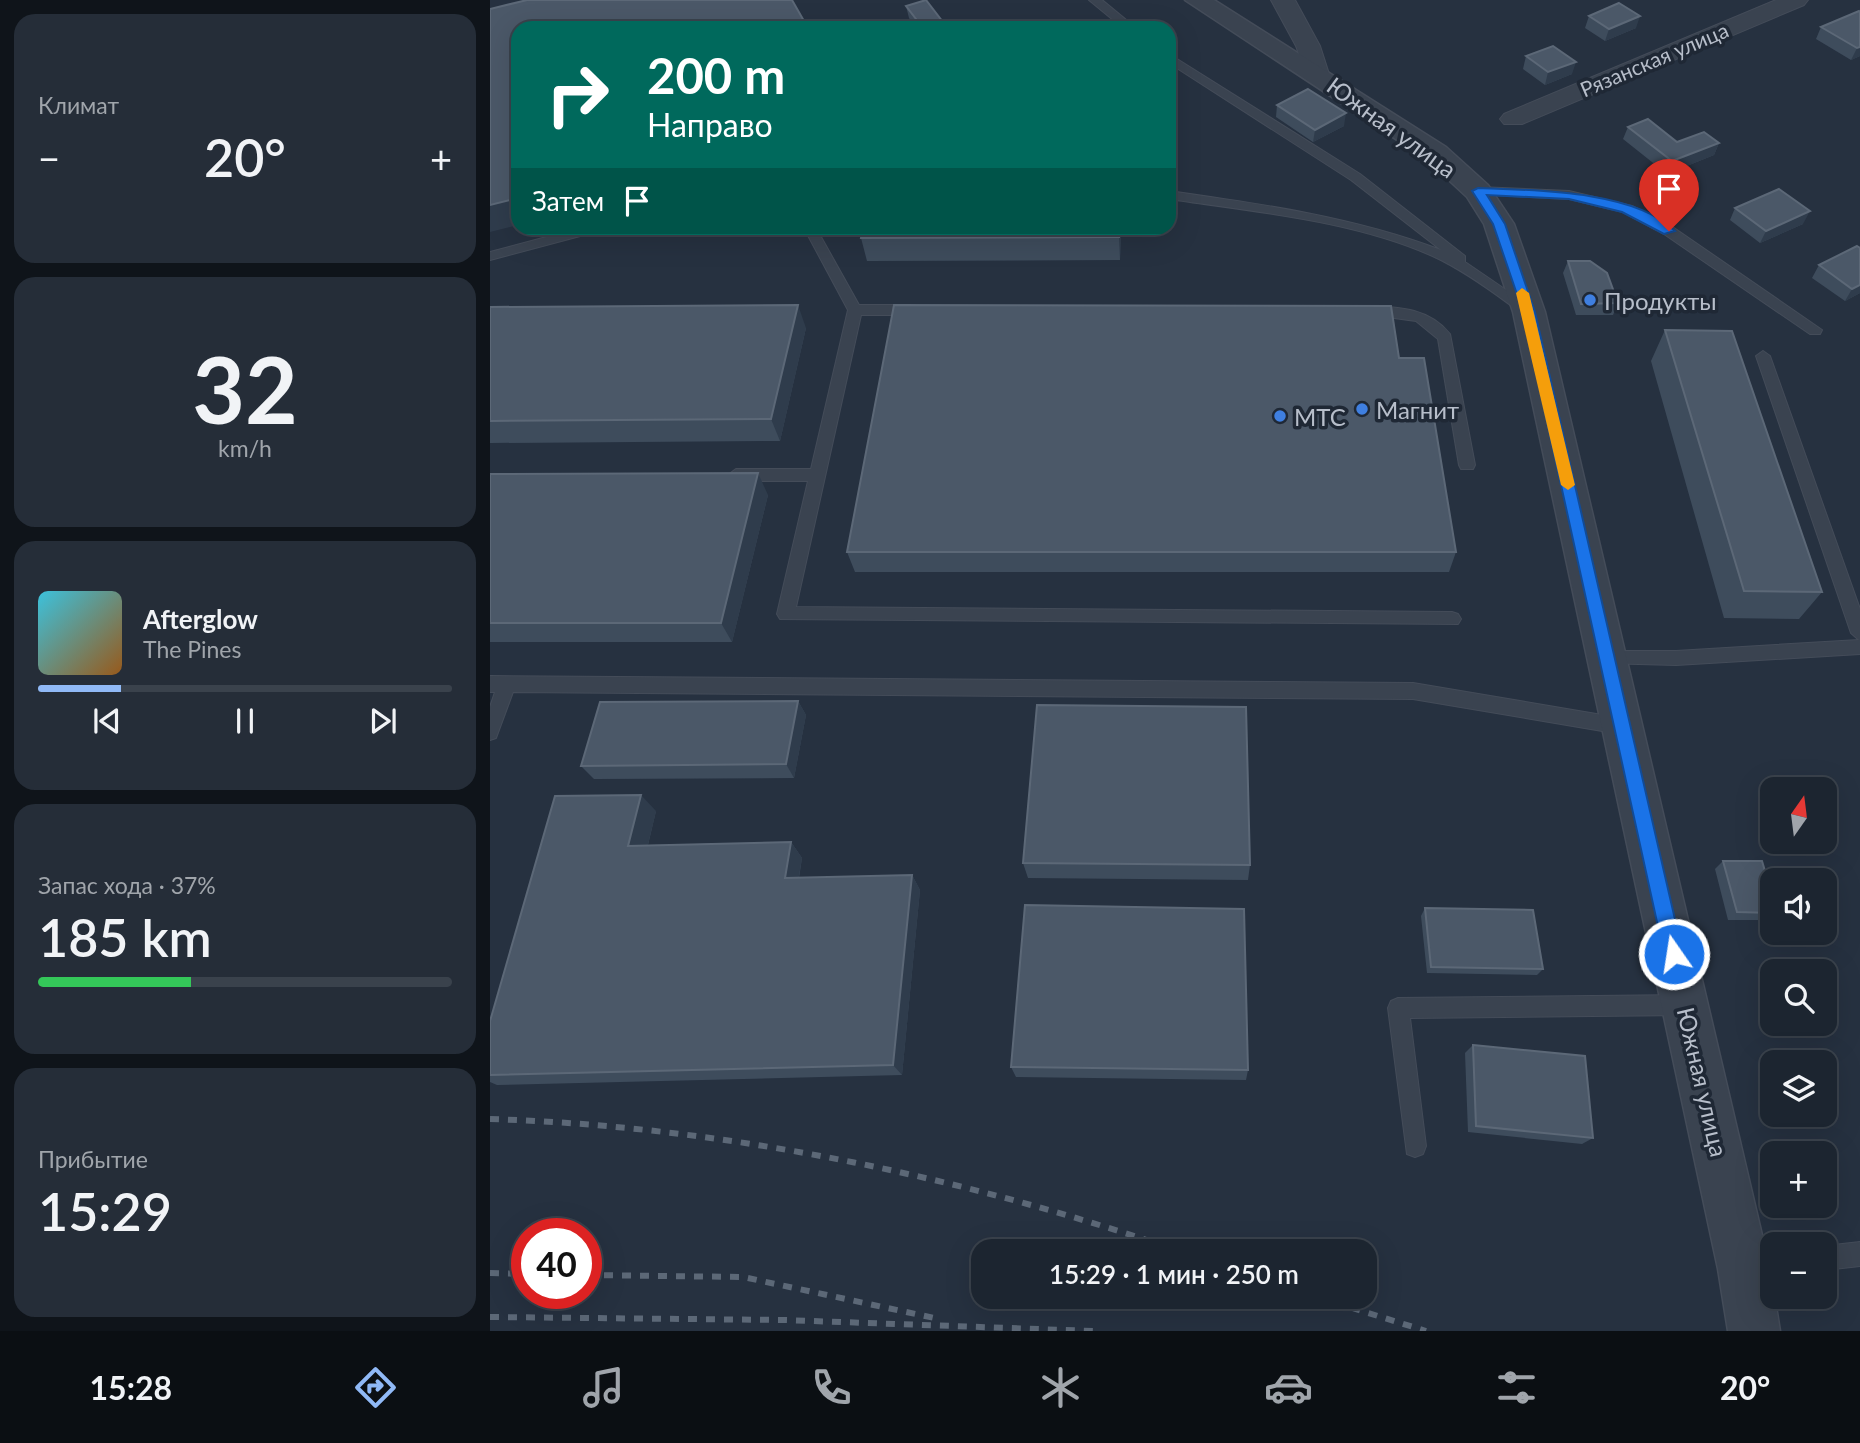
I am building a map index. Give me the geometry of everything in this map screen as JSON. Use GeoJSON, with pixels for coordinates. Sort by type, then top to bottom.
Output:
{"type":"FeatureCollection","features":[{"type":"Feature","properties":{"kind":"street","name":"Южная улица"},"geometry":{"type":"LineString","coordinates":[[1197,0],[1317,74],[1436,153],[1478,191],[1499,224],[1529,312],[1620,726],[1686,1004],[1754,1268],[1754,1331]]}},
{"type":"Feature","properties":{"kind":"street"},"geometry":{"type":"LineString","coordinates":[[1283,0],[1308,46],[1317,74]]}},
{"type":"Feature","properties":{"kind":"street","name":"Рязанская улица"},"geometry":{"type":"LineString","coordinates":[[1513,119],[1796,0]]}},
{"type":"Feature","properties":{"kind":"lane"},"geometry":{"type":"LineString","coordinates":[[1095,0],[1121,21]]}},
{"type":"Feature","properties":{"kind":"lane"},"geometry":{"type":"LineString","coordinates":[[1176,63],[1409,215],[1473,271],[1529,312]]}},
{"type":"Feature","properties":{"kind":"lane"},"geometry":{"type":"LineString","coordinates":[[1478,191],[1569,195],[1626,209],[1669,231],[1815,330]]}},
{"type":"Feature","properties":{"kind":"lane"},"geometry":{"type":"LineString","coordinates":[[1176,196],[1374,234],[1430,250],[1473,271]]}},
{"type":"Feature","properties":{"kind":"lane"},"geometry":{"type":"LineString","coordinates":[[490,256],[568,235]]}},
{"type":"Feature","properties":{"kind":"lane"},"geometry":{"type":"LineString","coordinates":[[814,235],[855,310],[786,614],[1452,619]]}},
{"type":"Feature","properties":{"kind":"lane"},"geometry":{"type":"LineString","coordinates":[[855,310],[925,310]]}},
{"type":"Feature","properties":{"kind":"lane"},"geometry":{"type":"LineString","coordinates":[[1359,311],[1401,312],[1423,317],[1438,326],[1445,338],[1467,465]]}},
{"type":"Feature","properties":{"kind":"lane"},"geometry":{"type":"LineString","coordinates":[[1763,356],[1860,633]]}},
{"type":"Feature","properties":{"kind":"lane"},"geometry":{"type":"LineString","coordinates":[[721,475],[817,475]]}},
{"type":"Feature","properties":{"kind":"lane"},"geometry":{"type":"LineString","coordinates":[[1607,658],[1676,658],[1860,647]]}},
{"type":"Feature","properties":{"kind":"lane"},"geometry":{"type":"LineString","coordinates":[[490,732],[499,684],[1413,691],[1620,726]]}},
{"type":"Feature","properties":{"kind":"lane"},"geometry":{"type":"LineString","coordinates":[[1415,1146],[1398,1008],[1686,1004]]}},
{"type":"Feature","properties":{"kind":"lane"},"geometry":{"type":"LineString","coordinates":[[1837,1257],[1860,1254]]}},
{"type":"Feature","properties":{"kind":"building"},"geometry":{"type":"Polygon","coordinates":[[[527,0],[792,0],[804,21],[511,21],[511,200],[490,205],[490,9],[527,0]]]}},
{"type":"Feature","properties":{"kind":"building"},"geometry":{"type":"Polygon","coordinates":[[[926,0],[942,21],[918,21],[906,6],[926,0]]]}},
{"type":"Feature","properties":{"kind":"building"},"geometry":{"type":"Polygon","coordinates":[[[1619,3],[1640,16],[1609,29],[1589,16],[1619,3]]]}},
{"type":"Feature","properties":{"kind":"building"},"geometry":{"type":"Polygon","coordinates":[[[1859,11],[1860,47],[1857,48],[1821,27],[1859,11]]]}},
{"type":"Feature","properties":{"kind":"building"},"geometry":{"type":"Polygon","coordinates":[[[1553,46],[1576,62],[1548,72],[1526,56],[1553,46]]]}},
{"type":"Feature","properties":{"kind":"building"},"geometry":{"type":"Polygon","coordinates":[[[1308,89],[1346,113],[1315,130],[1277,105],[1308,89]]]}},
{"type":"Feature","properties":{"kind":"building"},"geometry":{"type":"Polygon","coordinates":[[[1648,119],[1677,142],[1704,132],[1719,143],[1672,161],[1628,127],[1648,119]]]}},
{"type":"Feature","properties":{"kind":"building"},"geometry":{"type":"Polygon","coordinates":[[[1779,189],[1810,211],[1766,231],[1735,208],[1779,189]]]}},
{"type":"Feature","properties":{"kind":"building"},"geometry":{"type":"Polygon","coordinates":[[[862,235],[1119,235],[1119,237],[861,238],[862,235]]]}},
{"type":"Feature","properties":{"kind":"building"},"geometry":{"type":"Polygon","coordinates":[[[1857,246],[1860,248],[1860,285],[1852,289],[1819,265],[1857,246]]]}},
{"type":"Feature","properties":{"kind":"building"},"geometry":{"type":"Polygon","coordinates":[[[1568,261],[1590,261],[1607,273],[1618,303],[1581,304],[1568,261]]]}},
{"type":"Feature","properties":{"kind":"building"},"geometry":{"type":"Polygon","coordinates":[[[798,305],[771,419],[490,421],[490,307],[798,305]]]}},
{"type":"Feature","properties":{"kind":"building"},"geometry":{"type":"Polygon","coordinates":[[[894,305],[1391,306],[1399,358],[1424,358],[1456,552],[847,552],[894,305]]]}},
{"type":"Feature","properties":{"kind":"building"},"geometry":{"type":"Polygon","coordinates":[[[1665,330],[1732,331],[1822,592],[1744,591],[1665,330]]]}},
{"type":"Feature","properties":{"kind":"building"},"geometry":{"type":"Polygon","coordinates":[[[758,473],[721,623],[490,623],[490,474],[758,473]]]}},
{"type":"Feature","properties":{"kind":"building"},"geometry":{"type":"Polygon","coordinates":[[[798,701],[786,764],[581,766],[600,702],[798,701]]]}},
{"type":"Feature","properties":{"kind":"building"},"geometry":{"type":"Polygon","coordinates":[[[1037,705],[1246,707],[1250,865],[1023,863],[1037,705]]]}},
{"type":"Feature","properties":{"kind":"building"},"geometry":{"type":"Polygon","coordinates":[[[641,795],[628,846],[791,842],[785,878],[912,875],[893,1065],[490,1075],[490,1021],[555,796],[641,795]]]}},
{"type":"Feature","properties":{"kind":"building"},"geometry":{"type":"Polygon","coordinates":[[[1723,861],[1762,861],[1764,868],[1760,868],[1760,913],[1737,912],[1723,861]]]}},
{"type":"Feature","properties":{"kind":"building"},"geometry":{"type":"Polygon","coordinates":[[[1025,905],[1244,909],[1248,1070],[1011,1067],[1025,905]]]}},
{"type":"Feature","properties":{"kind":"building"},"geometry":{"type":"Polygon","coordinates":[[[1425,908],[1533,910],[1543,969],[1431,967],[1425,908]]]}},
{"type":"Feature","properties":{"kind":"building"},"geometry":{"type":"Polygon","coordinates":[[[1473,1045],[1585,1056],[1593,1138],[1476,1126],[1473,1045]]]}},
{"type":"Feature","properties":{"kind":"railway"},"geometry":{"type":"LineString","coordinates":[[490,1119],[664,1132],[839,1160],[1012,1200],[1142,1239]]}},
{"type":"Feature","properties":{"kind":"railway"},"geometry":{"type":"LineString","coordinates":[[490,1273],[511,1274]]}},
{"type":"Feature","properties":{"kind":"railway"},"geometry":{"type":"LineString","coordinates":[[602,1275],[743,1277],[939,1319]]}},
{"type":"Feature","properties":{"kind":"railway"},"geometry":{"type":"LineString","coordinates":[[1355,1309],[1426,1331]]}},
{"type":"Feature","properties":{"kind":"railway"},"geometry":{"type":"LineString","coordinates":[[490,1317],[784,1320],[1093,1331]]}},
{"type":"Feature","properties":{"kind":"slow traffic"},"geometry":{"type":"LineString","coordinates":[[1522,293],[1529,312],[1568,485]]}},
{"type":"Feature","properties":{"kind":"place","name":"Продукты"},"geometry":{"type":"Point","coordinates":[1590,300]}},
{"type":"Feature","properties":{"kind":"place","name":"Магнит"},"geometry":{"type":"Point","coordinates":[1362,409]}},
{"type":"Feature","properties":{"kind":"place","name":"МТС"},"geometry":{"type":"Point","coordinates":[1280,416]}},
{"type":"Feature","properties":{"kind":"route"},"geometry":{"type":"LineString","coordinates":[[1669,231],[1626,209],[1569,195],[1478,191],[1499,224],[1529,312],[1620,726],[1674,954]]}}]}
